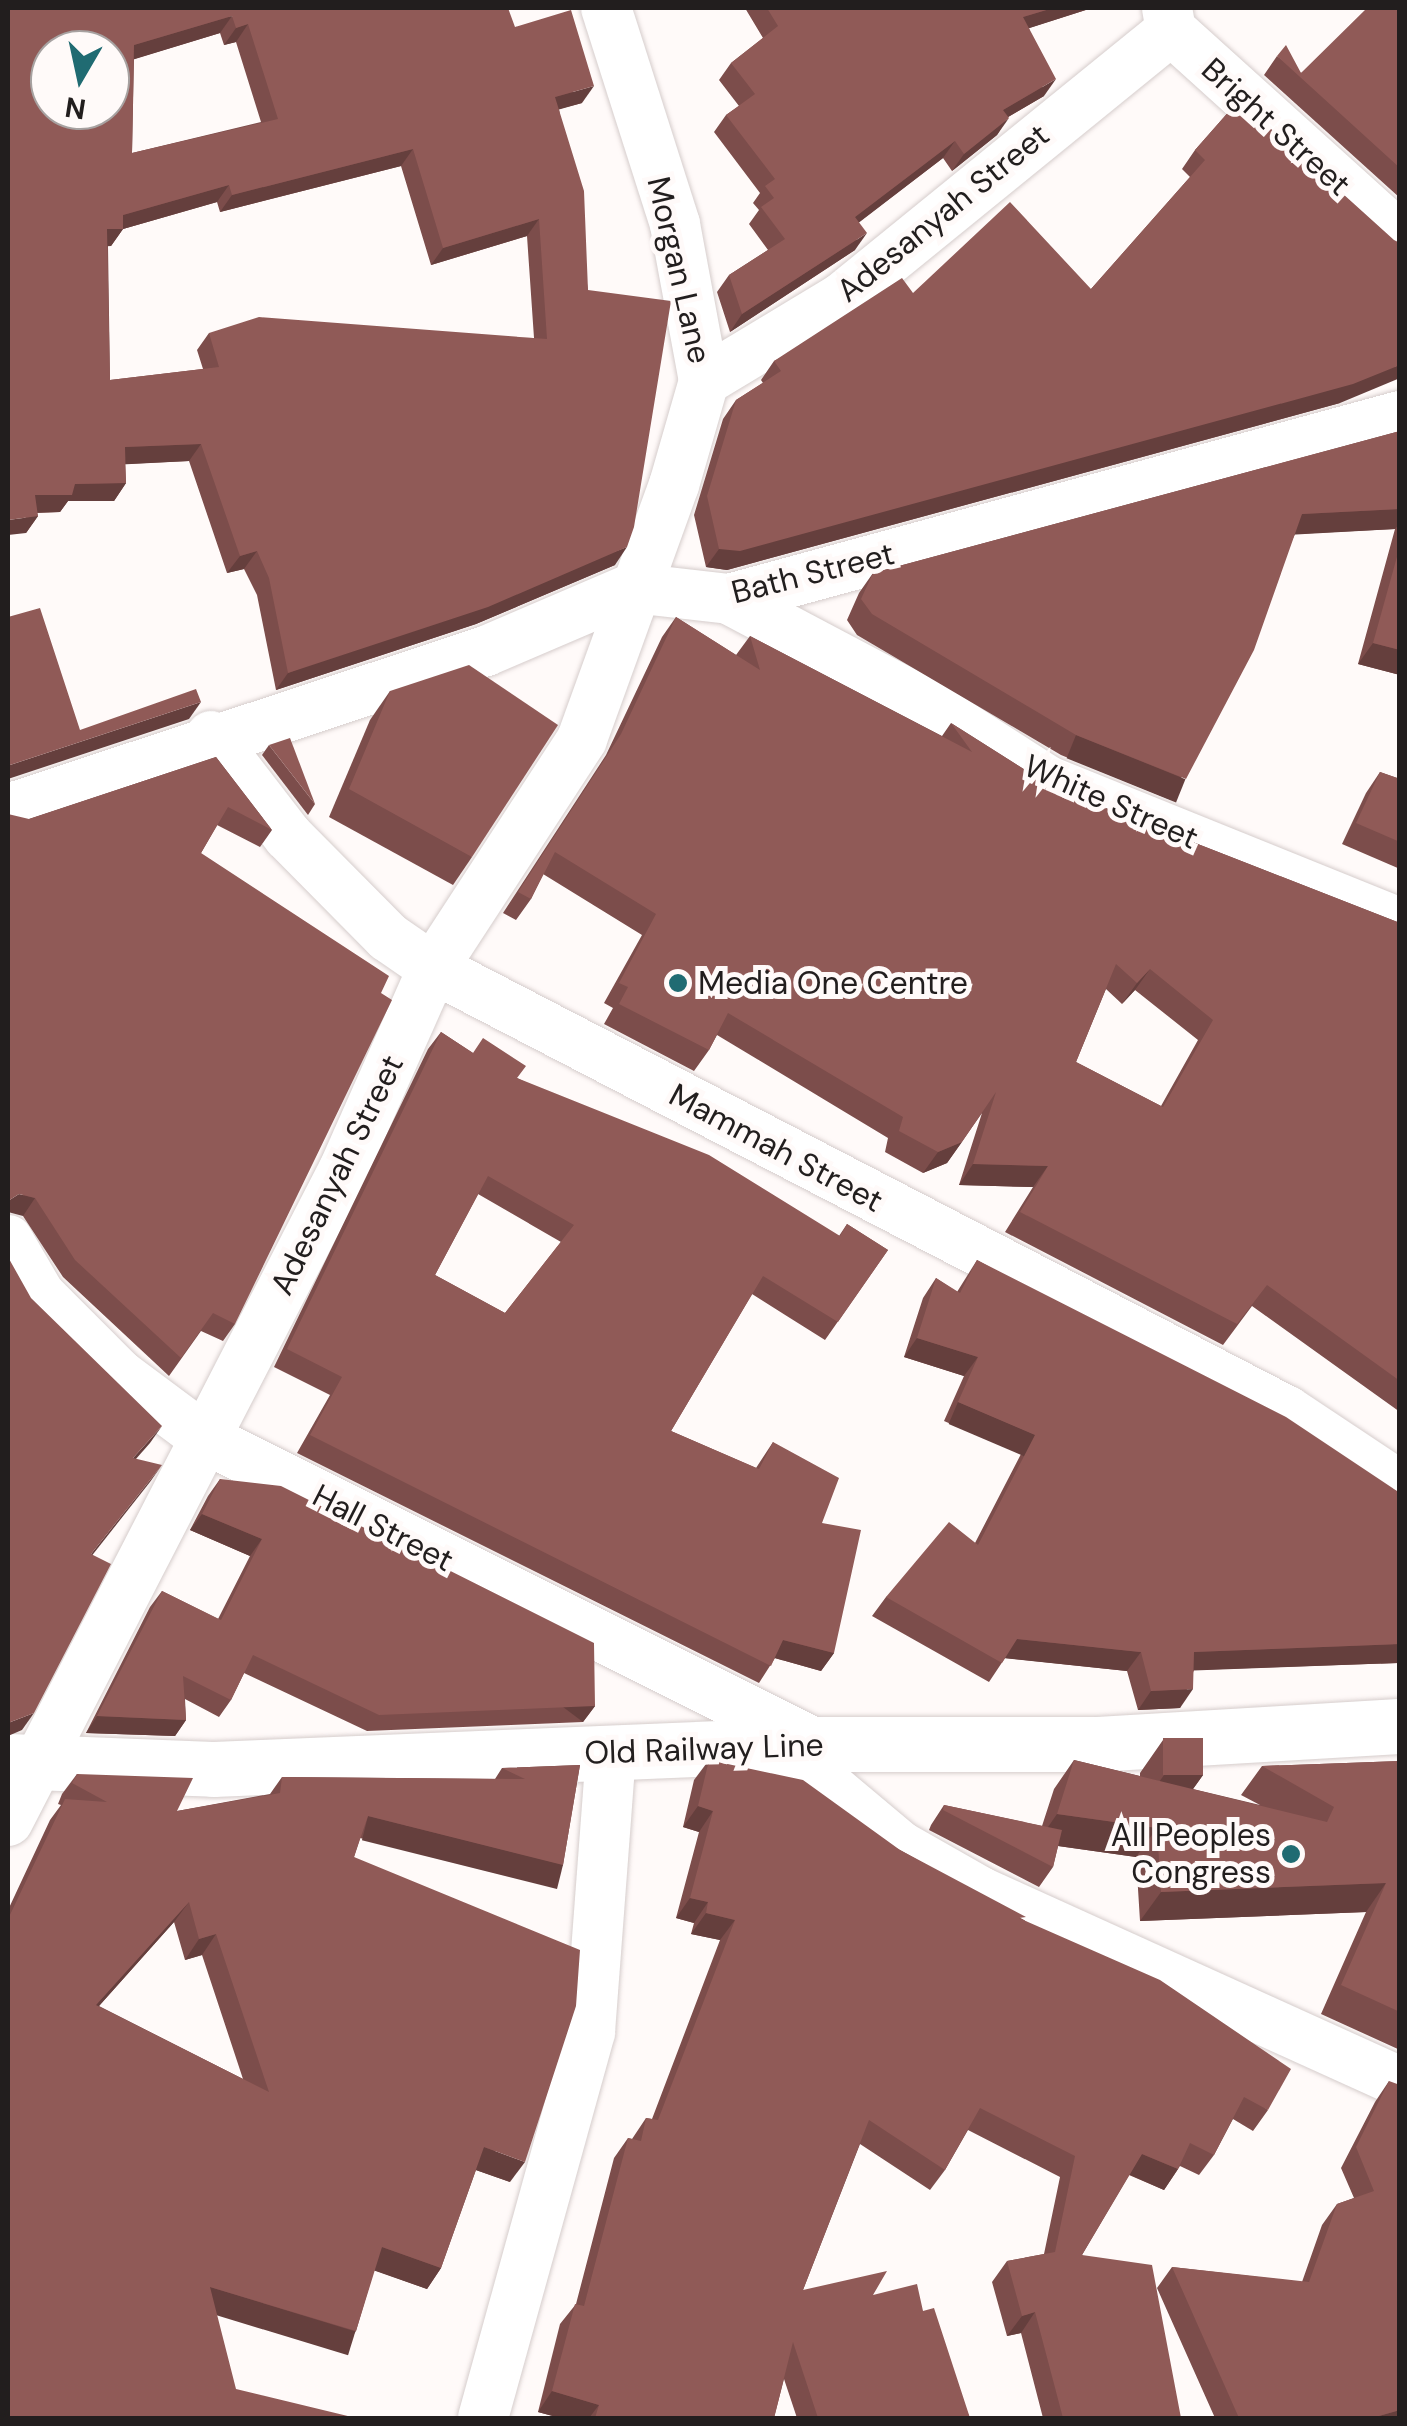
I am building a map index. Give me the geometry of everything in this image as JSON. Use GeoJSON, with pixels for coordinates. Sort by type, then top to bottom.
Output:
{"type":"FeatureCollection","features":[{"type":"Feature","properties":{"kind":"street","name":"Morgan Lane"},"geometry":{"type":"LineString","coordinates":[[606,8],[675,224],[704,381],[633,588]]}},
{"type":"Feature","properties":{"kind":"street","name":"Adesanyah Street"},"geometry":{"type":"LineString","coordinates":[[704,381],[844,297],[1169,19]]}},
{"type":"Feature","properties":{"kind":"street","name":"Bright Street"},"geometry":{"type":"LineString","coordinates":[[1169,19],[1400,237]]}},
{"type":"Feature","properties":{"kind":"street","name":"Bath Street"},"geometry":{"type":"LineString","coordinates":[[8,809],[211,736],[486,651],[633,588],[729,599],[1400,416]]}},
{"type":"Feature","properties":{"kind":"street","name":"Adesanyah Street"},"geometry":{"type":"LineString","coordinates":[[23,1762],[206,1439],[344,1170],[434,968],[582,739],[633,588]]}},
{"type":"Feature","properties":{"kind":"street","name":"White Street"},"geometry":{"type":"LineString","coordinates":[[729,599],[932,706],[1048,781],[1400,924]]}},
{"type":"Feature","properties":{"kind":"street","name":"Mammah Street"},"geometry":{"type":"LineString","coordinates":[[211,736],[288,836],[388,938],[434,968],[1287,1411],[1400,1486]]}},
{"type":"Feature","properties":{"kind":"street","name":"Hall Street"},"geometry":{"type":"LineString","coordinates":[[8,1240],[40,1295],[120,1375],[206,1439],[799,1746],[900,1846],[982,1892],[1400,2082]]}},
{"type":"Feature","properties":{"kind":"street","name":"Old Railway Line"},"geometry":{"type":"LineString","coordinates":[[23,1762],[213,1768],[799,1746],[1096,1744],[1400,1726]]}},
{"type":"Feature","properties":{"kind":"street"},"geometry":{"type":"LineString","coordinates":[[484,2418],[590,2032],[611,1752]]}},
{"type":"Feature","properties":{"kind":"street"},"geometry":{"type":"LineString","coordinates":[[8,1820],[23,1762]]}},
{"type":"Feature","properties":{"kind":"building"},"geometry":{"type":"Polygon","coordinates":[[[8,8],[508,8],[515,27],[571,10],[594,86],[555,97],[584,191],[588,290],[671,301],[634,527],[627,547],[488,607],[288,673],[269,578],[257,551],[240,556],[201,444],[125,447],[126,483],[75,484],[72,495],[35,495],[38,516],[8,520],[8,8]],[[232,16],[134,45],[132,153],[278,119],[248,24],[236,28],[232,16]],[[413,149],[232,195],[229,185],[123,215],[123,229],[107,229],[110,380],[219,367],[209,333],[259,317],[547,339],[539,219],[443,248],[413,149]]]}},
{"type":"Feature","properties":{"kind":"building"},"geometry":{"type":"Polygon","coordinates":[[[767,8],[1053,8],[1023,17],[1056,79],[1003,110],[1009,118],[964,154],[955,141],[855,217],[867,233],[742,314],[729,275],[785,239],[761,207],[774,198],[765,186],[775,179],[726,115],[755,94],[731,63],[778,26],[767,8]]]}},
{"type":"Feature","properties":{"kind":"building"},"geometry":{"type":"Polygon","coordinates":[[[1367,8],[1400,8],[1400,168],[1277,56],[1286,45],[1301,73],[1367,8]]]}},
{"type":"Feature","properties":{"kind":"building"},"geometry":{"type":"Polygon","coordinates":[[[1239,100],[1400,243],[1400,365],[1353,384],[740,551],[719,549],[707,496],[736,400],[781,371],[774,361],[902,278],[913,293],[1010,202],[1091,289],[1205,160],[1195,150],[1239,100]]]}},
{"type":"Feature","properties":{"kind":"building"},"geometry":{"type":"Polygon","coordinates":[[[1400,431],[1400,509],[1302,514],[1254,650],[1186,779],[1076,735],[872,614],[861,599],[873,573],[1400,431]]]}},
{"type":"Feature","properties":{"kind":"building"},"geometry":{"type":"Polygon","coordinates":[[[1400,546],[1400,650],[1373,643],[1400,546]]]}},
{"type":"Feature","properties":{"kind":"building"},"geometry":{"type":"Polygon","coordinates":[[[40,608],[80,730],[196,689],[201,702],[8,768],[8,617],[40,608]]]}},
{"type":"Feature","properties":{"kind":"building"},"geometry":{"type":"Polygon","coordinates":[[[676,617],[760,670],[750,636],[972,752],[951,723],[1052,787],[1400,923],[1400,1381],[1267,1285],[1237,1324],[1020,1212],[1048,1166],[973,1164],[996,1092],[962,1142],[938,1152],[899,1131],[903,1117],[728,1013],[709,1050],[619,1004],[628,987],[619,983],[656,914],[555,852],[531,899],[518,892],[621,734],[676,617]],[[1116,964],[1076,1062],[1163,1107],[1213,1020],[1150,969],[1137,983],[1116,964]]]}},
{"type":"Feature","properties":{"kind":"building"},"geometry":{"type":"Polygon","coordinates":[[[469,665],[558,725],[472,857],[349,789],[390,691],[469,665]]]}},
{"type":"Feature","properties":{"kind":"building"},"geometry":{"type":"Polygon","coordinates":[[[290,738],[315,804],[269,745],[290,738]]]}},
{"type":"Feature","properties":{"kind":"building"},"geometry":{"type":"Polygon","coordinates":[[[216,757],[272,830],[228,807],[201,853],[389,976],[381,993],[392,1000],[235,1324],[213,1313],[181,1358],[75,1260],[35,1198],[19,1194],[8,1201],[8,814],[29,819],[216,757]]]}},
{"type":"Feature","properties":{"kind":"building"},"geometry":{"type":"Polygon","coordinates":[[[1380,772],[1400,779],[1400,842],[1356,823],[1380,772]]]}},
{"type":"Feature","properties":{"kind":"building"},"geometry":{"type":"Polygon","coordinates":[[[441,1032],[473,1053],[483,1038],[526,1066],[517,1078],[709,1155],[840,1236],[847,1224],[888,1250],[838,1322],[763,1276],[671,1431],[759,1469],[773,1442],[839,1478],[822,1523],[861,1530],[834,1653],[783,1640],[771,1666],[310,1435],[342,1377],[287,1349],[441,1032]],[[488,1176],[435,1275],[505,1313],[574,1225],[488,1176]]]}},
{"type":"Feature","properties":{"kind":"building"},"geometry":{"type":"Polygon","coordinates":[[[8,1257],[31,1298],[162,1426],[133,1458],[162,1465],[91,1554],[111,1564],[34,1713],[8,1723],[8,1257]]]}},
{"type":"Feature","properties":{"kind":"building"},"geometry":{"type":"Polygon","coordinates":[[[977,1260],[1286,1417],[1400,1493],[1400,1644],[1194,1652],[1193,1689],[1151,1691],[1141,1652],[1017,1639],[1002,1663],[886,1597],[949,1522],[978,1545],[1035,1435],[958,1402],[978,1357],[917,1338],[936,1278],[960,1293],[977,1260]]]}},
{"type":"Feature","properties":{"kind":"building"},"geometry":{"type":"Polygon","coordinates":[[[220,1479],[281,1486],[594,1643],[595,1706],[379,1715],[253,1655],[231,1700],[183,1676],[186,1720],[97,1716],[162,1591],[221,1620],[262,1539],[202,1514],[220,1479]]]}},
{"type":"Feature","properties":{"kind":"building"},"geometry":{"type":"Polygon","coordinates":[[[1163,1738],[1203,1738],[1203,1775],[1163,1775],[1163,1738]]]}},
{"type":"Feature","properties":{"kind":"building"},"geometry":{"type":"Polygon","coordinates":[[[709,1760],[803,1780],[900,1850],[1026,1917],[1019,1918],[1160,1980],[1291,2069],[1268,2110],[1244,2097],[1214,2155],[1190,2143],[1178,2169],[1142,2154],[1082,2255],[1152,2265],[1181,2418],[1063,2418],[1035,2312],[1022,2316],[1007,2261],[1055,2252],[1075,2156],[980,2108],[945,2170],[869,2120],[803,2290],[887,2271],[873,2295],[917,2284],[923,2311],[934,2308],[970,2418],[818,2418],[793,2342],[774,2418],[595,2418],[599,2405],[552,2391],[575,2304],[584,2306],[628,2138],[641,2141],[646,2118],[658,2120],[735,1920],[706,1913],[708,1902],[690,1898],[713,1811],[698,1806],[709,1760]]]}},
{"type":"Feature","properties":{"kind":"building"},"geometry":{"type":"Polygon","coordinates":[[[1074,1760],[1327,1822],[1334,1807],[1262,1766],[1400,1761],[1400,2012],[1341,1985],[1386,1883],[1161,1892],[1157,1828],[1057,1814],[1074,1760]]]}},
{"type":"Feature","properties":{"kind":"building"},"geometry":{"type":"Polygon","coordinates":[[[580,1765],[563,1865],[368,1816],[354,1857],[580,1950],[576,2006],[525,2162],[484,2147],[441,2268],[382,2247],[356,2331],[210,2287],[236,2389],[356,2418],[8,2418],[8,1919],[65,1799],[107,1802],[72,1783],[77,1774],[193,1778],[177,1811],[280,1793],[282,1777],[525,1779],[502,1768],[580,1765]],[[189,1902],[96,2005],[269,2092],[216,1934],[199,1939],[189,1902]]]}},
{"type":"Feature","properties":{"kind":"building"},"geometry":{"type":"Polygon","coordinates":[[[944,1805],[1062,1830],[1053,1867],[943,1810],[944,1805]]]}},
{"type":"Feature","properties":{"kind":"building"},"geometry":{"type":"Polygon","coordinates":[[[1389,2081],[1400,2085],[1400,2410],[1372,2418],[1239,2418],[1172,2267],[1309,2282],[1337,2204],[1374,2191],[1356,2147],[1389,2081]]]}},
{"type":"Feature","properties":{"kind":"place","name":"Media One Centre"},"geometry":{"type":"Point","coordinates":[678,983]}},
{"type":"Feature","properties":{"kind":"place","name":"All Peoples Congress"},"geometry":{"type":"Point","coordinates":[1291,1854]}}]}
